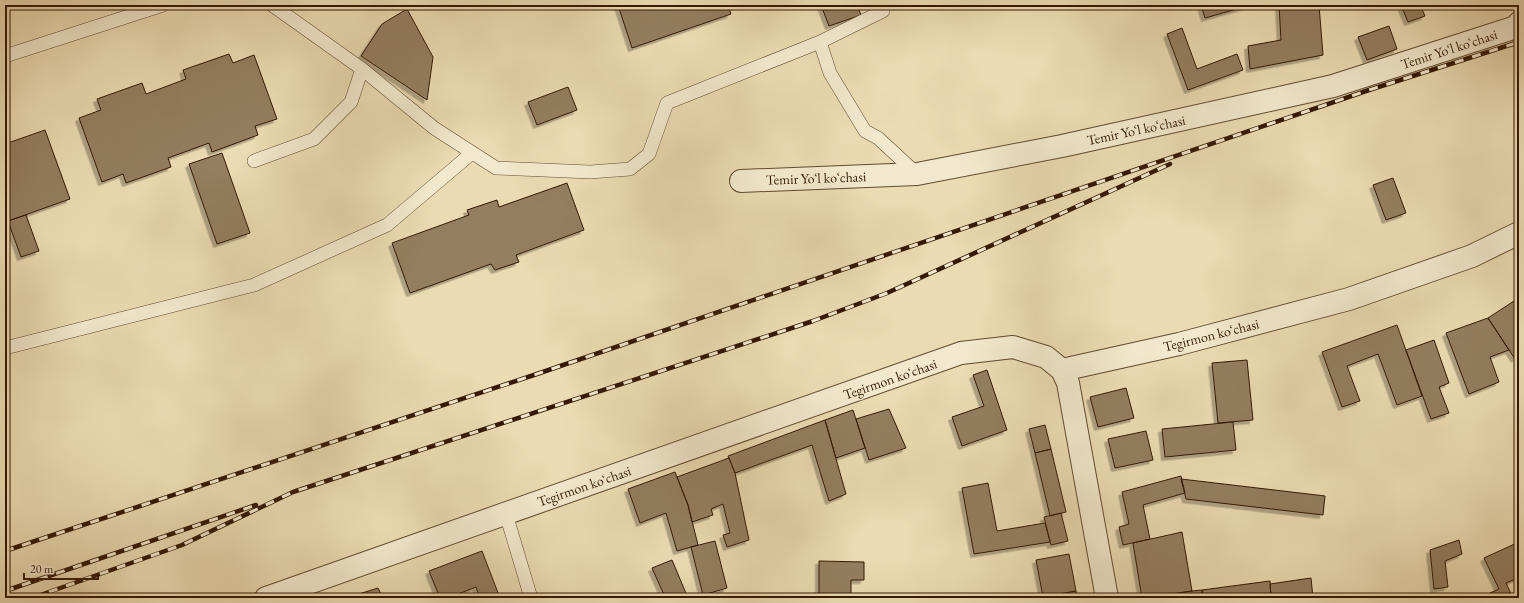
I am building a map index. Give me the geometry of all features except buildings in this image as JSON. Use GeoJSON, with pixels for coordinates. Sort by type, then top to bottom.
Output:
{"type":"FeatureCollection","features":[{"type":"Feature","properties":{"kind":"street","name":"Temir Yoʻl koʻchasi"},"geometry":{"type":"LineString","coordinates":[[741,181],[917,174],[1062,146],[1333,86],[1516,27],[1519,23]]}},
{"type":"Feature","properties":{"kind":"street","name":"Tegirmon koʻchasi"},"geometry":{"type":"LineString","coordinates":[[266,598],[961,353],[1013,347],[1046,357],[1062,370],[1179,344],[1349,298],[1472,256],[1519,233]]}},
{"type":"Feature","properties":{"kind":"street"},"geometry":{"type":"LineString","coordinates":[[1062,370],[1068,383],[1107,598]]}},
{"type":"Feature","properties":{"kind":"lane"},"geometry":{"type":"LineString","coordinates":[[5,56],[163,5]]}},
{"type":"Feature","properties":{"kind":"lane"},"geometry":{"type":"LineString","coordinates":[[272,5],[362,69],[434,128],[496,168],[590,172],[630,169],[649,154],[667,104],[820,42],[883,11]]}},
{"type":"Feature","properties":{"kind":"lane"},"geometry":{"type":"LineString","coordinates":[[820,42],[830,73],[865,131],[878,138],[917,174]]}},
{"type":"Feature","properties":{"kind":"lane"},"geometry":{"type":"LineString","coordinates":[[254,161],[314,140],[351,102],[362,69]]}},
{"type":"Feature","properties":{"kind":"lane"},"geometry":{"type":"LineString","coordinates":[[5,348],[254,285],[387,225],[472,152]]}},
{"type":"Feature","properties":{"kind":"lane"},"geometry":{"type":"LineString","coordinates":[[506,514],[531,598]]}},
{"type":"Feature","properties":{"kind":"railway"},"geometry":{"type":"LineString","coordinates":[[5,551],[534,375],[1369,90],[1519,42]]}},
{"type":"Feature","properties":{"kind":"railway"},"geometry":{"type":"LineString","coordinates":[[32,598],[182,545],[293,492],[813,321],[887,293],[1170,164]]}},
{"type":"Feature","properties":{"kind":"railway"},"geometry":{"type":"LineString","coordinates":[[5,591],[256,505]]}}]}
